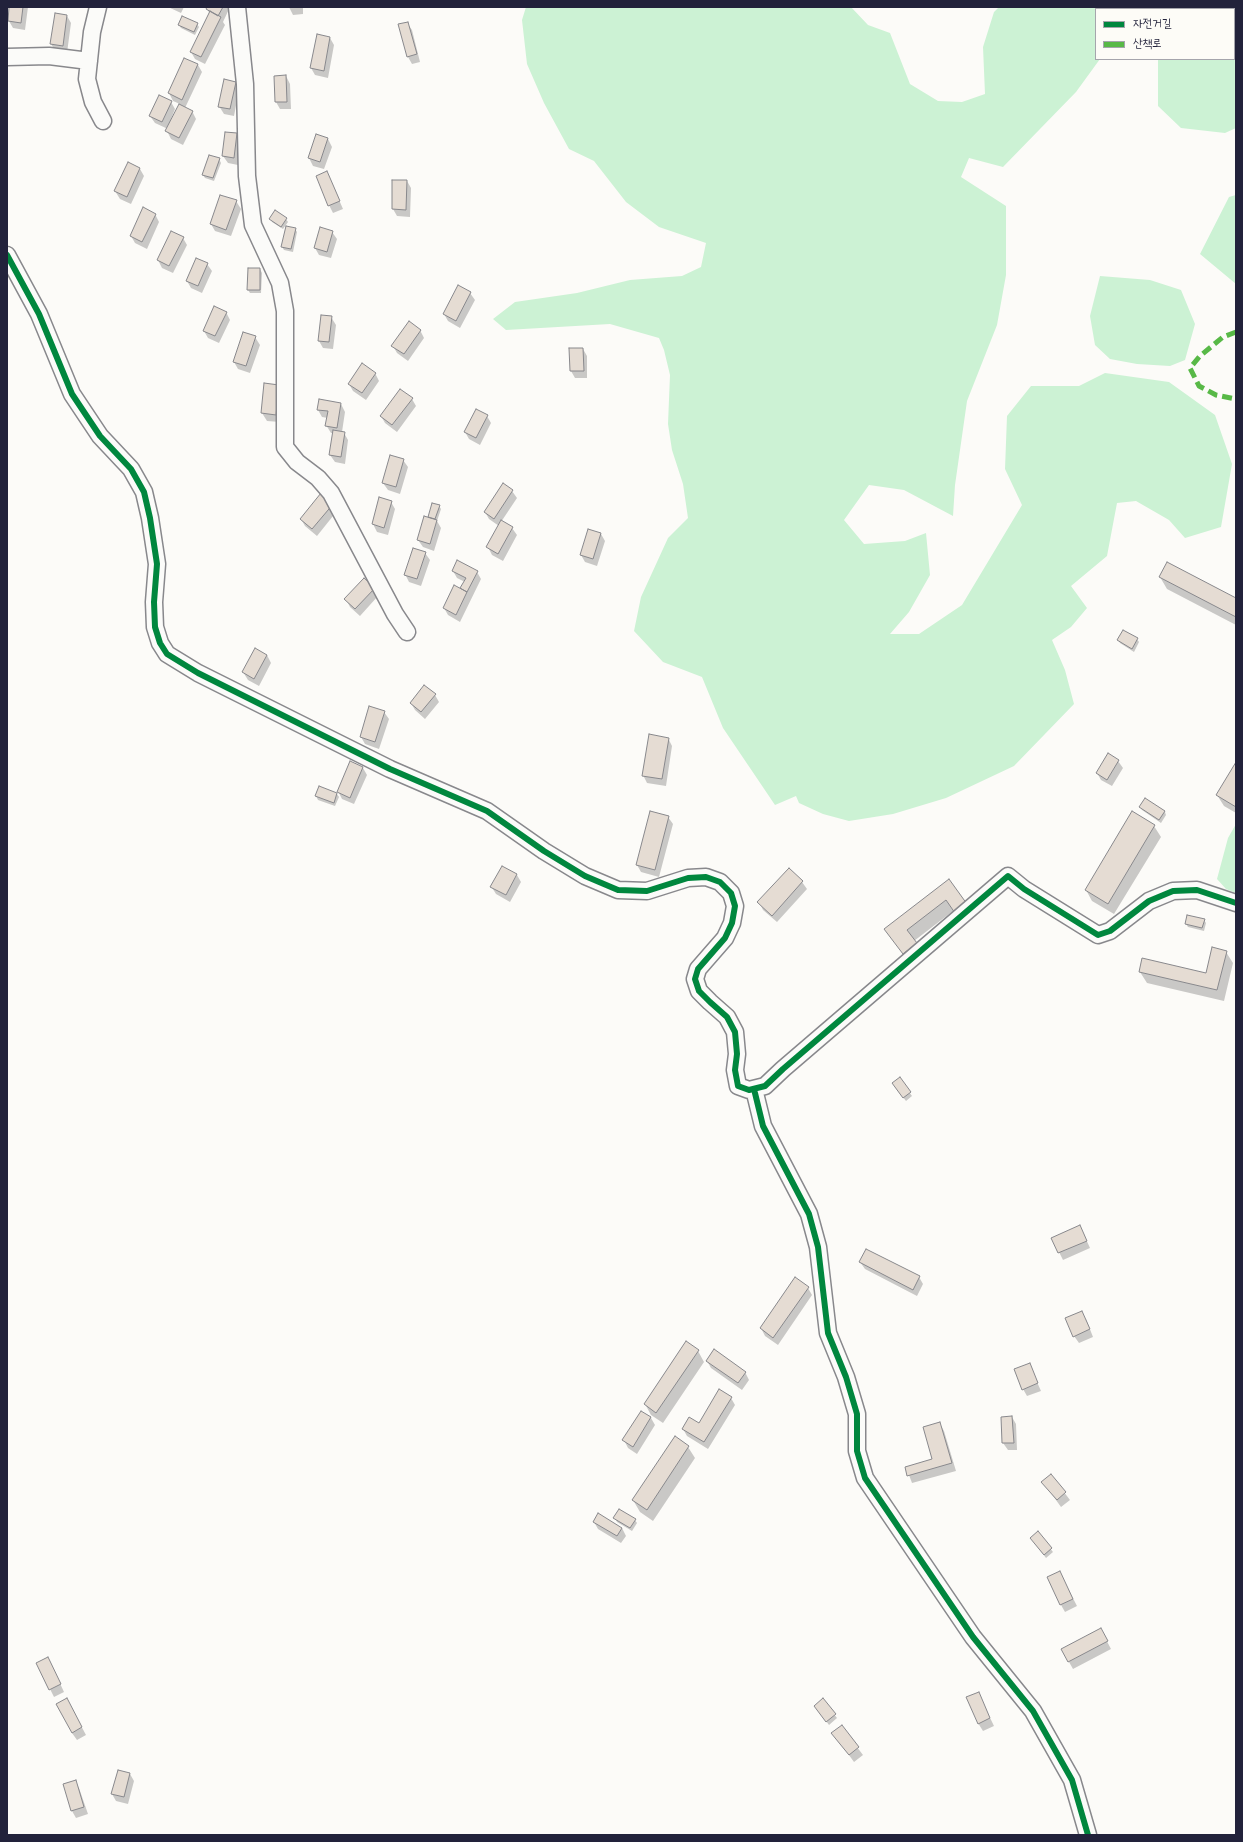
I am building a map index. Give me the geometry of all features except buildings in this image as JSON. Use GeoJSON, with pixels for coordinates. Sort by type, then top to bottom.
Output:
{"type":"FeatureCollection","features":[{"type":"Feature","properties":{"kind":"street"},"geometry":{"type":"LineString","coordinates":[[98,7],[92,32],[87,79],[93,102],[103,121]]}},
{"type":"Feature","properties":{"kind":"street"},"geometry":{"type":"LineString","coordinates":[[237,7],[245,84],[247,176],[253,225],[280,283],[285,311],[285,447],[297,462],[318,478],[331,493],[395,614],[407,632]]}},
{"type":"Feature","properties":{"kind":"street"},"geometry":{"type":"LineString","coordinates":[[7,57],[49,56],[89,61]]}},
{"type":"Feature","properties":{"kind":"street"},"geometry":{"type":"LineString","coordinates":[[7,255],[40,314],[72,394],[100,436],[131,469],[144,492],[150,518],[157,564],[154,602],[156,627],[160,643],[167,654],[198,673],[390,769],[487,811],[544,852],[585,876],[618,890],[647,891],[688,878],[706,877],[720,882],[731,893],[735,906],[732,923],[725,938],[698,969],[695,979],[700,990],[710,1002],[727,1017],[735,1032],[737,1054],[735,1070],[738,1086],[749,1090],[765,1086],[1008,876],[1024,889],[1098,935],[1110,931],[1149,901],[1173,892],[1197,890],[1236,903]]}},
{"type":"Feature","properties":{"kind":"street"},"geometry":{"type":"LineString","coordinates":[[754,1089],[762,1126],[809,1214],[818,1247],[828,1334],[846,1377],[856,1414],[856,1451],[864,1478],[973,1637],[1032,1711],[1072,1780],[1088,1835]]}},
{"type":"Feature","properties":{"kind":"green space"},"geometry":{"type":"Polygon","coordinates":[[[526,7],[851,7],[868,25],[890,33],[910,84],[938,101],[962,102],[985,94],[983,47],[994,12],[999,7],[1111,7],[1095,8],[1095,60],[1099,60],[1076,92],[1003,167],[969,158],[961,177],[1006,206],[1006,275],[997,325],[967,401],[955,485],[953,516],[904,490],[869,485],[844,520],[864,544],[905,541],[926,533],[930,575],[909,612],[890,634],[919,634],[962,605],[1022,505],[1005,469],[1007,416],[1031,386],[1079,386],[1105,373],[1169,382],[1215,415],[1232,464],[1221,527],[1185,538],[1169,520],[1136,501],[1117,503],[1107,556],[1071,586],[1087,608],[1071,627],[1052,640],[1065,670],[1074,704],[1014,766],[946,798],[893,814],[849,821],[823,814],[799,803],[796,796],[775,805],[723,728],[702,677],[663,662],[634,631],[641,597],[668,538],[688,518],[683,484],[672,450],[668,424],[670,375],[664,350],[659,338],[610,324],[506,330],[493,319],[515,302],[577,293],[630,280],[682,276],[701,267],[706,243],[659,227],[626,202],[594,161],[569,149],[544,103],[527,64],[522,20],[526,7]]]}},
{"type":"Feature","properties":{"kind":"green space"},"geometry":{"type":"Polygon","coordinates":[[[1236,7],[1236,128],[1225,133],[1181,128],[1158,106],[1158,60],[1235,60],[1235,8],[1170,8],[1236,7]]]}},
{"type":"Feature","properties":{"kind":"green space"},"geometry":{"type":"Polygon","coordinates":[[[1236,195],[1236,284],[1200,254],[1229,197],[1236,195]]]}},
{"type":"Feature","properties":{"kind":"green space"},"geometry":{"type":"Polygon","coordinates":[[[1100,276],[1150,280],[1181,290],[1195,324],[1185,360],[1170,366],[1137,364],[1110,359],[1095,345],[1090,316],[1100,276]]]}},
{"type":"Feature","properties":{"kind":"green space"},"geometry":{"type":"Polygon","coordinates":[[[1236,824],[1236,893],[1226,889],[1217,879],[1228,838],[1236,824]]]}},
{"type":"Feature","properties":{"kind":"marked path"},"geometry":{"type":"LineString","coordinates":[[1236,332],[1223,337],[1200,356],[1190,368],[1199,386],[1216,395],[1236,399]]}},
{"type":"Feature","properties":{"kind":"cycle path"},"geometry":{"type":"LineString","coordinates":[[7,255],[39,314],[72,394],[100,436],[131,469],[144,492],[150,518],[157,564],[154,602],[155,627],[160,643],[167,654],[198,673],[390,769],[487,811],[544,851],[585,876],[618,890],[647,891],[688,878],[706,877],[720,882],[731,893],[735,906],[732,923],[725,938],[698,969],[695,979],[699,991],[727,1017],[735,1032],[737,1054],[735,1070],[738,1086],[749,1090],[765,1086],[1008,876],[1024,889],[1098,935],[1110,931],[1149,901],[1173,891],[1197,890],[1236,903]]}},
{"type":"Feature","properties":{"kind":"cycle path"},"geometry":{"type":"LineString","coordinates":[[754,1089],[763,1126],[809,1214],[818,1247],[828,1333],[846,1377],[857,1414],[857,1451],[865,1478],[973,1637],[1033,1711],[1072,1780],[1088,1835]]}}]}
